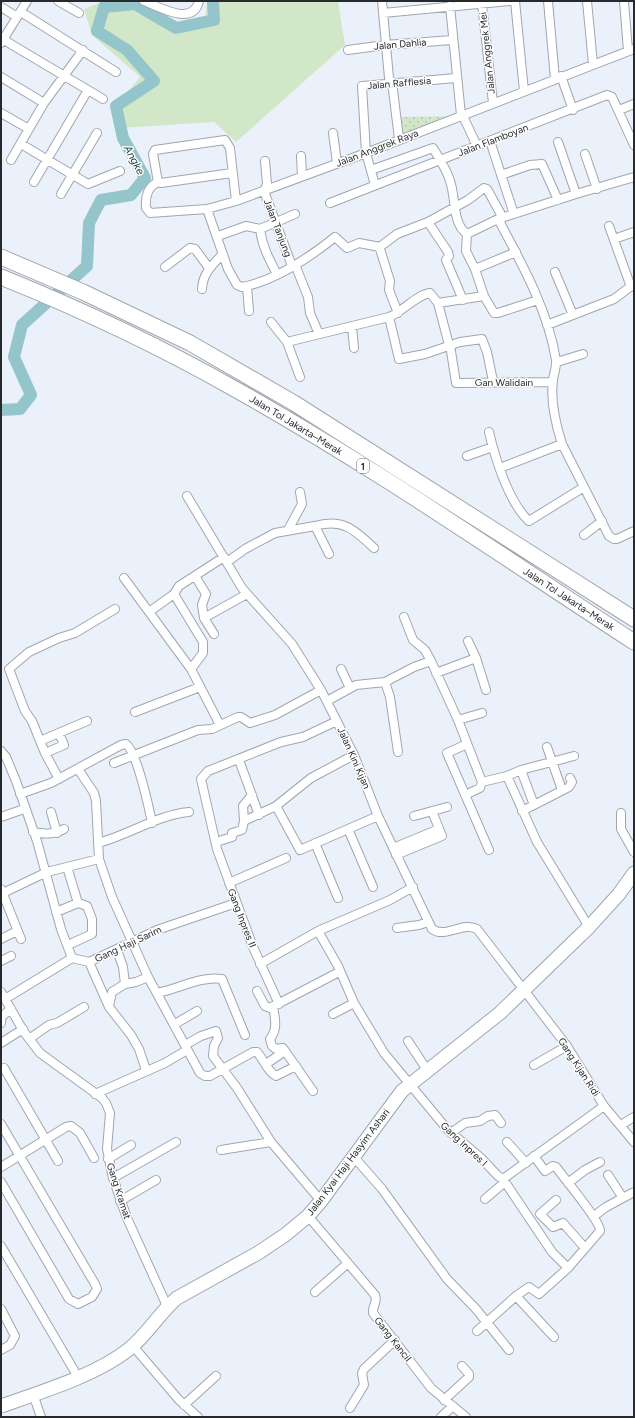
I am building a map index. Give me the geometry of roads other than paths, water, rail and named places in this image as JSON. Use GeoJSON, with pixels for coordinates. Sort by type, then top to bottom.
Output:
{"type":"FeatureCollection","features":[{"type":"Feature","properties":{"kind":"highway","name":"Jalan Tol Jakarta–Merak"},"geometry":{"type":"LineString","coordinates":[[1,257],[83,292],[190,343],[294,403],[634,619]]}},
{"type":"Feature","properties":{"kind":"highway","name":"Jalan Tol Jakarta–Merak"},"geometry":{"type":"LineString","coordinates":[[1,277],[80,310],[232,388],[367,468],[634,642]]}},
{"type":"Feature","properties":{"kind":"main road","name":"Jalan Kyai Haji Hasyim Ashari"},"geometry":{"type":"LineString","coordinates":[[1,1406],[78,1377],[109,1362],[133,1346],[167,1306],[188,1291],[258,1253],[285,1235],[308,1216],[321,1201],[409,1084],[476,1034],[524,991],[589,927],[634,873]]}},
{"type":"Feature","properties":{"kind":"street"},"geometry":{"type":"LineString","coordinates":[[27,1],[2,42],[103,99]]}},
{"type":"Feature","properties":{"kind":"street"},"geometry":{"type":"LineString","coordinates":[[58,1],[79,14]]}},
{"type":"Feature","properties":{"kind":"street"},"geometry":{"type":"LineString","coordinates":[[144,1],[166,4],[184,15],[196,10],[199,1]]}},
{"type":"Feature","properties":{"kind":"street"},"geometry":{"type":"LineString","coordinates":[[382,1],[389,78],[392,82],[399,139]]}},
{"type":"Feature","properties":{"kind":"street"},"geometry":{"type":"LineString","coordinates":[[384,13],[510,1]]}},
{"type":"Feature","properties":{"kind":"street"},"geometry":{"type":"LineString","coordinates":[[516,1],[524,91]]}},
{"type":"Feature","properties":{"kind":"street"},"geometry":{"type":"LineString","coordinates":[[548,1],[558,78],[573,110]]}},
{"type":"Feature","properties":{"kind":"street"},"geometry":{"type":"LineString","coordinates":[[587,1],[593,64]]}},
{"type":"Feature","properties":{"kind":"street"},"geometry":{"type":"LineString","coordinates":[[624,1],[631,50]]}},
{"type":"Feature","properties":{"kind":"street","name":"Jalan Anggrek Mei"},"geometry":{"type":"LineString","coordinates":[[482,4],[493,103]]}},
{"type":"Feature","properties":{"kind":"street"},"geometry":{"type":"LineString","coordinates":[[450,6],[456,78],[462,115],[477,146]]}},
{"type":"Feature","properties":{"kind":"street"},"geometry":{"type":"LineString","coordinates":[[1,7],[19,14],[83,50],[116,72]]}},
{"type":"Feature","properties":{"kind":"street","name":"Jalan Dahlia"},"geometry":{"type":"LineString","coordinates":[[348,50],[385,45],[452,40]]}},
{"type":"Feature","properties":{"kind":"street"},"geometry":{"type":"LineString","coordinates":[[11,160],[44,103],[62,76],[83,50]]}},
{"type":"Feature","properties":{"kind":"street","name":"Jalan Anggrek Raya"},"geometry":{"type":"LineString","coordinates":[[158,182],[152,185],[146,197],[146,208],[150,213],[207,209],[236,201],[366,153],[631,50]]}},
{"type":"Feature","properties":{"kind":"street"},"geometry":{"type":"LineString","coordinates":[[1,77],[44,103]]}},
{"type":"Feature","properties":{"kind":"street","name":"Jalan Rafflesia"},"geometry":{"type":"LineString","coordinates":[[366,153],[362,87],[364,85],[456,78]]}},
{"type":"Feature","properties":{"kind":"street"},"geometry":{"type":"LineString","coordinates":[[34,182],[88,90]]}},
{"type":"Feature","properties":{"kind":"street","name":"Jalan Flamboyan"},"geometry":{"type":"LineString","coordinates":[[330,203],[573,110],[607,95],[611,95],[619,110]]}},
{"type":"Feature","properties":{"kind":"street"},"geometry":{"type":"LineString","coordinates":[[634,104],[619,110],[634,145]]}},
{"type":"Feature","properties":{"kind":"street"},"geometry":{"type":"LineString","coordinates":[[1,113],[29,129]]}},
{"type":"Feature","properties":{"kind":"street"},"geometry":{"type":"LineString","coordinates":[[61,194],[97,132]]}},
{"type":"Feature","properties":{"kind":"street"},"geometry":{"type":"LineString","coordinates":[[333,133],[337,163]]}},
{"type":"Feature","properties":{"kind":"street"},"geometry":{"type":"LineString","coordinates":[[232,173],[161,183],[158,182],[153,154],[155,150],[221,140],[227,141],[229,145],[236,201]]}},
{"type":"Feature","properties":{"kind":"street"},"geometry":{"type":"LineString","coordinates":[[490,141],[514,214]]}},
{"type":"Feature","properties":{"kind":"street"},"geometry":{"type":"LineString","coordinates":[[558,142],[576,194]]}},
{"type":"Feature","properties":{"kind":"street"},"geometry":{"type":"LineString","coordinates":[[21,144],[72,176],[89,184],[120,171]]}},
{"type":"Feature","properties":{"kind":"street"},"geometry":{"type":"LineString","coordinates":[[371,170],[433,148],[451,182],[454,206],[461,229],[467,234]]}},
{"type":"Feature","properties":{"kind":"street"},"geometry":{"type":"LineString","coordinates":[[366,153],[375,185]]}},
{"type":"Feature","properties":{"kind":"street"},"geometry":{"type":"LineString","coordinates":[[585,154],[597,189]]}},
{"type":"Feature","properties":{"kind":"street"},"geometry":{"type":"LineString","coordinates":[[302,156],[302,176]]}},
{"type":"Feature","properties":{"kind":"street"},"geometry":{"type":"LineString","coordinates":[[264,191],[267,184],[265,161]]}},
{"type":"Feature","properties":{"kind":"street"},"geometry":{"type":"LineString","coordinates":[[501,175],[542,164],[558,200]]}},
{"type":"Feature","properties":{"kind":"street"},"geometry":{"type":"LineString","coordinates":[[467,234],[514,214],[634,177]]}},
{"type":"Feature","properties":{"kind":"street"},"geometry":{"type":"LineString","coordinates":[[380,247],[383,243],[397,234],[428,222],[486,188],[538,300],[547,325],[556,362],[552,382],[556,424],[562,444],[609,536],[614,539],[634,531]]}},
{"type":"Feature","properties":{"kind":"street","name":"Jalan Tanjung"},"geometry":{"type":"LineString","coordinates":[[264,191],[292,266],[296,267],[308,297],[310,313],[320,334]]}},
{"type":"Feature","properties":{"kind":"street"},"geometry":{"type":"LineString","coordinates":[[207,209],[218,236],[228,269],[237,285],[242,287],[260,282],[292,266],[322,248],[335,237],[346,248],[359,243],[380,247]]}},
{"type":"Feature","properties":{"kind":"street"},"geometry":{"type":"LineString","coordinates":[[218,236],[246,226],[260,230],[295,214]]}},
{"type":"Feature","properties":{"kind":"street"},"geometry":{"type":"LineString","coordinates":[[428,222],[448,252],[449,256],[446,260],[463,300]]}},
{"type":"Feature","properties":{"kind":"street"},"geometry":{"type":"LineString","coordinates":[[547,325],[614,299],[632,286],[609,226]]}},
{"type":"Feature","properties":{"kind":"street"},"geometry":{"type":"LineString","coordinates":[[260,230],[261,240],[277,274]]}},
{"type":"Feature","properties":{"kind":"street"},"geometry":{"type":"LineString","coordinates":[[614,239],[634,232]]}},
{"type":"Feature","properties":{"kind":"street"},"geometry":{"type":"LineString","coordinates":[[467,234],[466,251],[475,269],[484,296],[496,314],[538,300]]}},
{"type":"Feature","properties":{"kind":"street"},"geometry":{"type":"LineString","coordinates":[[380,247],[390,281],[389,290],[398,313]]}},
{"type":"Feature","properties":{"kind":"street"},"geometry":{"type":"LineString","coordinates":[[165,267],[190,248],[195,249],[209,268]]}},
{"type":"Feature","properties":{"kind":"street"},"geometry":{"type":"LineString","coordinates":[[475,269],[516,252]]}},
{"type":"Feature","properties":{"kind":"street"},"geometry":{"type":"LineString","coordinates":[[202,289],[202,281],[209,268],[223,254]]}},
{"type":"Feature","properties":{"kind":"street"},"geometry":{"type":"LineString","coordinates":[[555,272],[573,314]]}},
{"type":"Feature","properties":{"kind":"street"},"geometry":{"type":"LineString","coordinates":[[247,286],[249,312]]}},
{"type":"Feature","properties":{"kind":"street"},"geometry":{"type":"LineString","coordinates":[[287,342],[389,317],[398,313],[427,293],[430,293],[438,303],[450,345]]}},
{"type":"Feature","properties":{"kind":"street"},"geometry":{"type":"LineString","coordinates":[[438,303],[484,296]]}},
{"type":"Feature","properties":{"kind":"street"},"geometry":{"type":"LineString","coordinates":[[389,317],[399,359],[424,354],[450,345],[476,339],[484,340],[493,381]]}},
{"type":"Feature","properties":{"kind":"street"},"geometry":{"type":"LineString","coordinates":[[271,322],[287,342],[300,376]]}},
{"type":"Feature","properties":{"kind":"street"},"geometry":{"type":"LineString","coordinates":[[352,326],[354,348]]}},
{"type":"Feature","properties":{"kind":"street","name":"Gan Walidain"},"geometry":{"type":"LineString","coordinates":[[450,345],[456,383],[493,381],[552,382]]}},
{"type":"Feature","properties":{"kind":"street"},"geometry":{"type":"LineString","coordinates":[[556,362],[583,354]]}},
{"type":"Feature","properties":{"kind":"street"},"geometry":{"type":"LineString","coordinates":[[490,432],[493,448],[513,498],[530,521],[584,487]]}},
{"type":"Feature","properties":{"kind":"street"},"geometry":{"type":"LineString","coordinates":[[500,468],[562,444]]}},
{"type":"Feature","properties":{"kind":"street"},"geometry":{"type":"LineString","coordinates":[[467,456],[493,448]]}},
{"type":"Feature","properties":{"kind":"street"},"geometry":{"type":"LineString","coordinates":[[288,530],[302,504],[300,492]]}},
{"type":"Feature","properties":{"kind":"street","name":"Jalan Kini Kijan"},"geometry":{"type":"LineString","coordinates":[[187,496],[247,594],[292,644],[321,690],[354,755],[378,816],[428,922]]}},
{"type":"Feature","properties":{"kind":"street"},"geometry":{"type":"LineString","coordinates":[[584,534],[602,521]]}},
{"type":"Feature","properties":{"kind":"street"},"geometry":{"type":"LineString","coordinates":[[149,612],[174,594],[179,586],[275,533],[334,523],[346,525],[356,531],[374,548]]}},
{"type":"Feature","properties":{"kind":"street"},"geometry":{"type":"LineString","coordinates":[[315,526],[329,554]]}},
{"type":"Feature","properties":{"kind":"street"},"geometry":{"type":"LineString","coordinates":[[195,576],[206,594],[202,605],[204,618],[214,634]]}},
{"type":"Feature","properties":{"kind":"street"},"geometry":{"type":"LineString","coordinates":[[124,578],[191,669],[220,725]]}},
{"type":"Feature","properties":{"kind":"street"},"geometry":{"type":"LineString","coordinates":[[174,594],[203,642],[203,653],[191,669]]}},
{"type":"Feature","properties":{"kind":"street"},"geometry":{"type":"LineString","coordinates":[[204,618],[247,594]]}},
{"type":"Feature","properties":{"kind":"street"},"geometry":{"type":"LineString","coordinates":[[59,779],[45,753],[32,721],[25,711],[9,669],[29,652],[59,638],[75,633],[115,609]]}},
{"type":"Feature","properties":{"kind":"street"},"geometry":{"type":"LineString","coordinates":[[404,617],[413,640],[422,647],[431,661],[458,720],[482,782],[480,788],[465,794]]}},
{"type":"Feature","properties":{"kind":"street"},"geometry":{"type":"LineString","coordinates":[[468,641],[476,658],[486,690]]}},
{"type":"Feature","properties":{"kind":"street"},"geometry":{"type":"LineString","coordinates":[[436,673],[476,658]]}},
{"type":"Feature","properties":{"kind":"street"},"geometry":{"type":"LineString","coordinates":[[327,701],[350,688],[372,682],[385,682],[414,667],[431,661]]}},
{"type":"Feature","properties":{"kind":"street"},"geometry":{"type":"LineString","coordinates":[[340,669],[350,688]]}},
{"type":"Feature","properties":{"kind":"street"},"geometry":{"type":"LineString","coordinates":[[385,682],[390,697],[398,752]]}},
{"type":"Feature","properties":{"kind":"street"},"geometry":{"type":"LineString","coordinates":[[135,712],[200,688]]}},
{"type":"Feature","properties":{"kind":"street"},"geometry":{"type":"LineString","coordinates":[[114,763],[198,730],[212,729],[238,716],[250,723],[275,715],[321,690]]}},
{"type":"Feature","properties":{"kind":"street"},"geometry":{"type":"LineString","coordinates":[[458,720],[482,712]]}},
{"type":"Feature","properties":{"kind":"street","name":"Gang Inpres II"},"geometry":{"type":"LineString","coordinates":[[285,1051],[283,1048],[276,1049],[272,1046],[270,1039],[275,1033],[276,1005],[229,882],[216,842],[201,779],[208,771],[239,760],[281,742],[303,737],[337,720]]}},
{"type":"Feature","properties":{"kind":"street"},"geometry":{"type":"LineString","coordinates":[[40,741],[87,722]]}},
{"type":"Feature","properties":{"kind":"street"},"geometry":{"type":"LineString","coordinates":[[45,753],[64,745],[58,733]]}},
{"type":"Feature","properties":{"kind":"street"},"geometry":{"type":"LineString","coordinates":[[20,794],[59,779],[78,770],[121,745],[126,744],[129,746],[133,755],[146,794],[152,823]]}},
{"type":"Feature","properties":{"kind":"street"},"geometry":{"type":"LineString","coordinates":[[467,744],[447,753],[489,850]]}},
{"type":"Feature","properties":{"kind":"street"},"geometry":{"type":"LineString","coordinates":[[546,748],[562,790]]}},
{"type":"Feature","properties":{"kind":"street"},"geometry":{"type":"LineString","coordinates":[[1,751],[6,757],[47,872],[56,912],[72,958],[3,996]]}},
{"type":"Feature","properties":{"kind":"street"},"geometry":{"type":"LineString","coordinates":[[244,821],[276,806],[311,778],[354,755]]}},
{"type":"Feature","properties":{"kind":"street"},"geometry":{"type":"LineString","coordinates":[[482,782],[574,756]]}},
{"type":"Feature","properties":{"kind":"street"},"geometry":{"type":"LineString","coordinates":[[239,760],[259,815]]}},
{"type":"Feature","properties":{"kind":"street"},"geometry":{"type":"LineString","coordinates":[[78,770],[94,792],[96,801],[99,858],[112,897],[148,977],[175,1024],[200,1073],[205,1076],[210,1076],[254,1052],[257,1052],[266,1064],[270,1073],[276,1076],[296,1066]]}},
{"type":"Feature","properties":{"kind":"street"},"geometry":{"type":"LineString","coordinates":[[521,770],[534,805]]}},
{"type":"Feature","properties":{"kind":"street"},"geometry":{"type":"LineString","coordinates":[[507,776],[537,842],[589,927]]}},
{"type":"Feature","properties":{"kind":"street"},"geometry":{"type":"LineString","coordinates":[[522,811],[569,787],[572,782],[570,778]]}},
{"type":"Feature","properties":{"kind":"street"},"geometry":{"type":"LineString","coordinates":[[216,842],[232,837],[232,833],[242,830],[244,821],[243,806],[252,795]]}},
{"type":"Feature","properties":{"kind":"street"},"geometry":{"type":"LineString","coordinates":[[276,806],[300,850],[378,816]]}},
{"type":"Feature","properties":{"kind":"street"},"geometry":{"type":"LineString","coordinates":[[414,816],[447,807]]}},
{"type":"Feature","properties":{"kind":"street"},"geometry":{"type":"LineString","coordinates":[[1,818],[24,809]]}},
{"type":"Feature","properties":{"kind":"street"},"geometry":{"type":"LineString","coordinates":[[394,852],[407,846],[441,837],[442,835],[432,811]]}},
{"type":"Feature","properties":{"kind":"street"},"geometry":{"type":"LineString","coordinates":[[33,832],[47,834],[60,831],[52,812]]}},
{"type":"Feature","properties":{"kind":"street"},"geometry":{"type":"LineString","coordinates":[[98,843],[113,839],[180,813],[189,812]]}},
{"type":"Feature","properties":{"kind":"street"},"geometry":{"type":"LineString","coordinates":[[621,813],[621,829],[634,852]]}},
{"type":"Feature","properties":{"kind":"street"},"geometry":{"type":"LineString","coordinates":[[348,829],[373,887]]}},
{"type":"Feature","properties":{"kind":"street"},"geometry":{"type":"LineString","coordinates":[[315,844],[338,898]]}},
{"type":"Feature","properties":{"kind":"street"},"geometry":{"type":"LineString","coordinates":[[21,939],[4,908],[2,891],[47,872],[99,858]]}},
{"type":"Feature","properties":{"kind":"street"},"geometry":{"type":"LineString","coordinates":[[229,882],[286,858]]}},
{"type":"Feature","properties":{"kind":"street"},"geometry":{"type":"LineString","coordinates":[[67,867],[78,903]]}},
{"type":"Feature","properties":{"kind":"street"},"geometry":{"type":"LineString","coordinates":[[260,964],[318,931],[349,916],[390,900],[413,888]]}},
{"type":"Feature","properties":{"kind":"street"},"geometry":{"type":"LineString","coordinates":[[56,912],[78,903],[87,906],[90,911],[93,932],[91,935],[68,945]]}},
{"type":"Feature","properties":{"kind":"street","name":"Gang Haji Sarim"},"geometry":{"type":"LineString","coordinates":[[72,958],[89,962],[158,930],[236,903]]}},
{"type":"Feature","properties":{"kind":"street"},"geometry":{"type":"LineString","coordinates":[[397,928],[420,925],[428,922],[432,929],[439,932],[469,926],[477,929],[524,991]]}},
{"type":"Feature","properties":{"kind":"street"},"geometry":{"type":"LineString","coordinates":[[1,939],[17,931]]}},
{"type":"Feature","properties":{"kind":"street"},"geometry":{"type":"LineString","coordinates":[[318,931],[354,1003],[384,1053],[409,1084]]}},
{"type":"Feature","properties":{"kind":"street"},"geometry":{"type":"LineString","coordinates":[[117,950],[123,967],[125,984]]}},
{"type":"Feature","properties":{"kind":"street"},"geometry":{"type":"LineString","coordinates":[[1,962],[12,956]]}},
{"type":"Feature","properties":{"kind":"street"},"geometry":{"type":"LineString","coordinates":[[89,962],[109,1007],[131,1035],[139,1049],[146,1070]]}},
{"type":"Feature","properties":{"kind":"street"},"geometry":{"type":"LineString","coordinates":[[257,992],[265,1006],[270,1008],[339,972]]}},
{"type":"Feature","properties":{"kind":"street"},"geometry":{"type":"LineString","coordinates":[[109,1007],[112,992],[125,984],[136,982],[148,977]]}},
{"type":"Feature","properties":{"kind":"street"},"geometry":{"type":"LineString","coordinates":[[157,993],[175,989],[196,980],[222,979],[245,1035]]}},
{"type":"Feature","properties":{"kind":"street","name":"Gang Kijan Ridi"},"geometry":{"type":"LineString","coordinates":[[524,991],[567,1046],[604,1106],[634,1142]]}},
{"type":"Feature","properties":{"kind":"street","name":"Gang Kramat"},"geometry":{"type":"LineString","coordinates":[[3,996],[29,1039],[40,1053],[106,1103],[110,1113],[107,1149],[113,1178],[120,1201],[167,1306]]}},
{"type":"Feature","properties":{"kind":"street"},"geometry":{"type":"LineString","coordinates":[[334,1014],[354,1003]]}},
{"type":"Feature","properties":{"kind":"street"},"geometry":{"type":"LineString","coordinates":[[29,1039],[49,1025],[57,1023],[84,1007]]}},
{"type":"Feature","properties":{"kind":"street"},"geometry":{"type":"LineString","coordinates":[[1,1023],[2,1016],[11,1009]]}},
{"type":"Feature","properties":{"kind":"street"},"geometry":{"type":"LineString","coordinates":[[175,1024],[197,1011]]}},
{"type":"Feature","properties":{"kind":"street"},"geometry":{"type":"LineString","coordinates":[[1,1043],[23,1029]]}},
{"type":"Feature","properties":{"kind":"street"},"geometry":{"type":"LineString","coordinates":[[95,1094],[146,1070],[165,1063],[201,1036],[216,1031],[218,1038],[214,1046],[213,1056],[237,1088],[271,1142],[321,1201]]}},
{"type":"Feature","properties":{"kind":"street"},"geometry":{"type":"LineString","coordinates":[[408,1041],[427,1070]]}},
{"type":"Feature","properties":{"kind":"street"},"geometry":{"type":"LineString","coordinates":[[534,1065],[567,1046]]}},
{"type":"Feature","properties":{"kind":"street"},"geometry":{"type":"LineString","coordinates":[[266,1064],[285,1051],[312,1091]]}},
{"type":"Feature","properties":{"kind":"street"},"geometry":{"type":"LineString","coordinates":[[4,1068],[58,1161]]}},
{"type":"Feature","properties":{"kind":"street","name":"Gang Inpres I"},"geometry":{"type":"LineString","coordinates":[[409,1084],[451,1133],[482,1158],[498,1176],[504,1180],[552,1252],[568,1268]]}},
{"type":"Feature","properties":{"kind":"street"},"geometry":{"type":"LineString","coordinates":[[485,1199],[504,1180],[534,1156],[604,1106]]}},
{"type":"Feature","properties":{"kind":"street"},"geometry":{"type":"LineString","coordinates":[[451,1133],[465,1123],[480,1121],[492,1115],[495,1115],[501,1123]]}},
{"type":"Feature","properties":{"kind":"street"},"geometry":{"type":"LineString","coordinates":[[621,1125],[634,1117]]}},
{"type":"Feature","properties":{"kind":"street"},"geometry":{"type":"LineString","coordinates":[[1,1124],[95,1284],[97,1289],[92,1297],[78,1304],[73,1303],[69,1299],[1,1182]]}},
{"type":"Feature","properties":{"kind":"street"},"geometry":{"type":"LineString","coordinates":[[1,1167],[66,1127],[76,1128],[94,1158]]}},
{"type":"Feature","properties":{"kind":"street"},"geometry":{"type":"LineString","coordinates":[[113,1178],[176,1142]]}},
{"type":"Feature","properties":{"kind":"street"},"geometry":{"type":"LineString","coordinates":[[221,1150],[271,1142]]}},
{"type":"Feature","properties":{"kind":"street"},"geometry":{"type":"LineString","coordinates":[[507,1142],[526,1163]]}},
{"type":"Feature","properties":{"kind":"street"},"geometry":{"type":"LineString","coordinates":[[108,1159],[131,1145]]}},
{"type":"Feature","properties":{"kind":"street"},"geometry":{"type":"LineString","coordinates":[[477,1331],[516,1296],[529,1287],[539,1294],[568,1268],[600,1231],[601,1227],[594,1216],[556,1167],[553,1166],[545,1171],[534,1156]]}},
{"type":"Feature","properties":{"kind":"street"},"geometry":{"type":"LineString","coordinates":[[354,1157],[382,1189],[447,1279],[509,1350]]}},
{"type":"Feature","properties":{"kind":"street"},"geometry":{"type":"LineString","coordinates":[[568,1183],[585,1170],[600,1162]]}},
{"type":"Feature","properties":{"kind":"street"},"geometry":{"type":"LineString","coordinates":[[608,1175],[623,1198]]}},
{"type":"Feature","properties":{"kind":"street"},"geometry":{"type":"LineString","coordinates":[[120,1201],[156,1180]]}},
{"type":"Feature","properties":{"kind":"street"},"geometry":{"type":"LineString","coordinates":[[594,1216],[634,1192]]}},
{"type":"Feature","properties":{"kind":"street"},"geometry":{"type":"LineString","coordinates":[[556,1200],[540,1214],[553,1227],[563,1223],[585,1248]]}},
{"type":"Feature","properties":{"kind":"street","name":"Gang Kancil"},"geometry":{"type":"LineString","coordinates":[[308,1216],[375,1295],[376,1298],[372,1310],[373,1313],[431,1388],[466,1417]]}},
{"type":"Feature","properties":{"kind":"street"},"geometry":{"type":"LineString","coordinates":[[1,1246],[78,1377]]}},
{"type":"Feature","properties":{"kind":"street"},"geometry":{"type":"LineString","coordinates":[[315,1292],[348,1263]]}},
{"type":"Feature","properties":{"kind":"street"},"geometry":{"type":"LineString","coordinates":[[516,1296],[554,1337]]}},
{"type":"Feature","properties":{"kind":"street"},"geometry":{"type":"LineString","coordinates":[[1,1309],[15,1336],[10,1345],[1,1350]]}},
{"type":"Feature","properties":{"kind":"street"},"geometry":{"type":"LineString","coordinates":[[350,1408],[364,1385],[362,1377],[364,1369],[395,1340]]}},
{"type":"Feature","properties":{"kind":"street"},"geometry":{"type":"LineString","coordinates":[[133,1346],[184,1405],[198,1417]]}},
{"type":"Feature","properties":{"kind":"street"},"geometry":{"type":"LineString","coordinates":[[444,1400],[469,1377],[469,1374],[462,1366]]}},
{"type":"Feature","properties":{"kind":"street"},"geometry":{"type":"LineString","coordinates":[[184,1405],[216,1376]]}},
{"type":"Feature","properties":{"kind":"street"},"geometry":{"type":"LineString","coordinates":[[33,1394],[42,1417]]}},
{"type":"Feature","properties":{"kind":"street"},"geometry":{"type":"LineString","coordinates":[[441,1417],[453,1406]]}},
{"type":"Feature","properties":{"kind":"waterway","name":"Angke"},"geometry":{"type":"LineString","coordinates":[[1,410],[20,409],[31,395],[14,357],[22,325],[87,266],[89,223],[101,200],[131,195],[145,178],[123,138],[116,106],[154,81],[127,50],[97,31],[104,7],[135,4],[176,28],[214,20],[213,1]]}}]}
